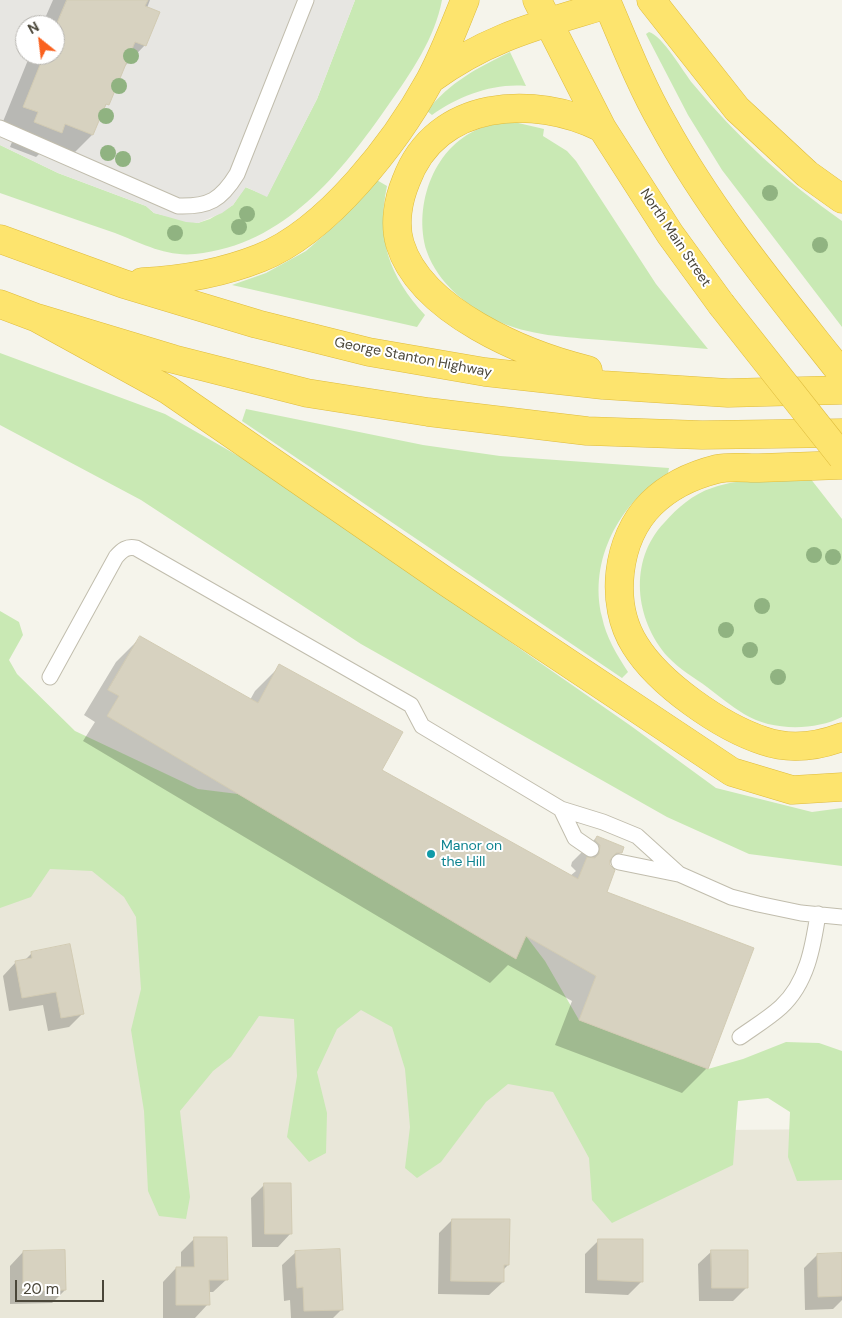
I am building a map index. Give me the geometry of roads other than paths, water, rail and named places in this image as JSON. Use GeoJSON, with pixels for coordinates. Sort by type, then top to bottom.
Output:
{"type":"FeatureCollection","features":[{"type":"Feature","properties":{"kind":"highway"},"geometry":{"type":"LineString","coordinates":[[124,284],[182,280],[222,271],[261,258],[298,237],[323,218],[346,195],[395,133],[430,81],[465,0]]}},
{"type":"Feature","properties":{"kind":"highway"},"geometry":{"type":"LineString","coordinates":[[651,0],[737,109],[807,174],[842,199]]}},
{"type":"Feature","properties":{"kind":"highway"},"geometry":{"type":"LineString","coordinates":[[430,81],[458,60],[482,46],[521,30],[543,11],[607,2],[631,63],[663,126],[716,208],[786,304],[842,374]]}},
{"type":"Feature","properties":{"kind":"highway","name":"North Main Street"},"geometry":{"type":"LineString","coordinates":[[543,11],[602,128],[670,234],[721,304],[842,457]]}},
{"type":"Feature","properties":{"kind":"highway"},"geometry":{"type":"LineString","coordinates":[[602,128],[581,118],[544,108],[508,108],[487,110],[448,128],[434,139],[407,177],[398,208],[397,226],[399,243],[412,268],[434,293],[478,326],[538,356],[647,388]]}},
{"type":"Feature","properties":{"kind":"highway","name":"George Stanton Highway"},"geometry":{"type":"LineString","coordinates":[[0,238],[124,284],[257,324],[369,352],[485,372],[603,385],[728,393],[842,390]]}},
{"type":"Feature","properties":{"kind":"highway"},"geometry":{"type":"LineString","coordinates":[[0,304],[37,318],[173,359],[307,393],[428,412],[587,431],[702,436],[842,433]]}},
{"type":"Feature","properties":{"kind":"highway"},"geometry":{"type":"LineString","coordinates":[[37,318],[168,390],[462,592],[732,772],[792,790],[842,787]]}},
{"type":"Feature","properties":{"kind":"highway"},"geometry":{"type":"LineString","coordinates":[[842,465],[719,468],[679,483],[651,504],[640,520],[624,552],[619,584],[624,615],[634,644],[652,668],[694,702],[734,728],[765,742],[798,746],[824,743],[842,737]]}},
{"type":"Feature","properties":{"kind":"lane"},"geometry":{"type":"LineString","coordinates":[[0,128],[178,206],[196,207],[210,203],[220,196],[237,174],[306,0]]}},
{"type":"Feature","properties":{"kind":"lane"},"geometry":{"type":"LineString","coordinates":[[50,677],[116,557],[122,550],[130,547],[136,548],[411,705],[422,726],[561,809],[603,822],[637,836],[679,874]]}},
{"type":"Feature","properties":{"kind":"lane"},"geometry":{"type":"LineString","coordinates":[[561,809],[574,838],[591,849]]}},
{"type":"Feature","properties":{"kind":"lane"},"geometry":{"type":"LineString","coordinates":[[618,862],[679,874],[731,897],[758,904],[842,916]]}},
{"type":"Feature","properties":{"kind":"lane"},"geometry":{"type":"LineString","coordinates":[[740,1037],[782,1007],[798,986],[812,951],[818,914]]}},
{"type":"Feature","properties":{"kind":"place","name":"Manor on the Hill"},"geometry":{"type":"Point","coordinates":[431,854]}}]}
